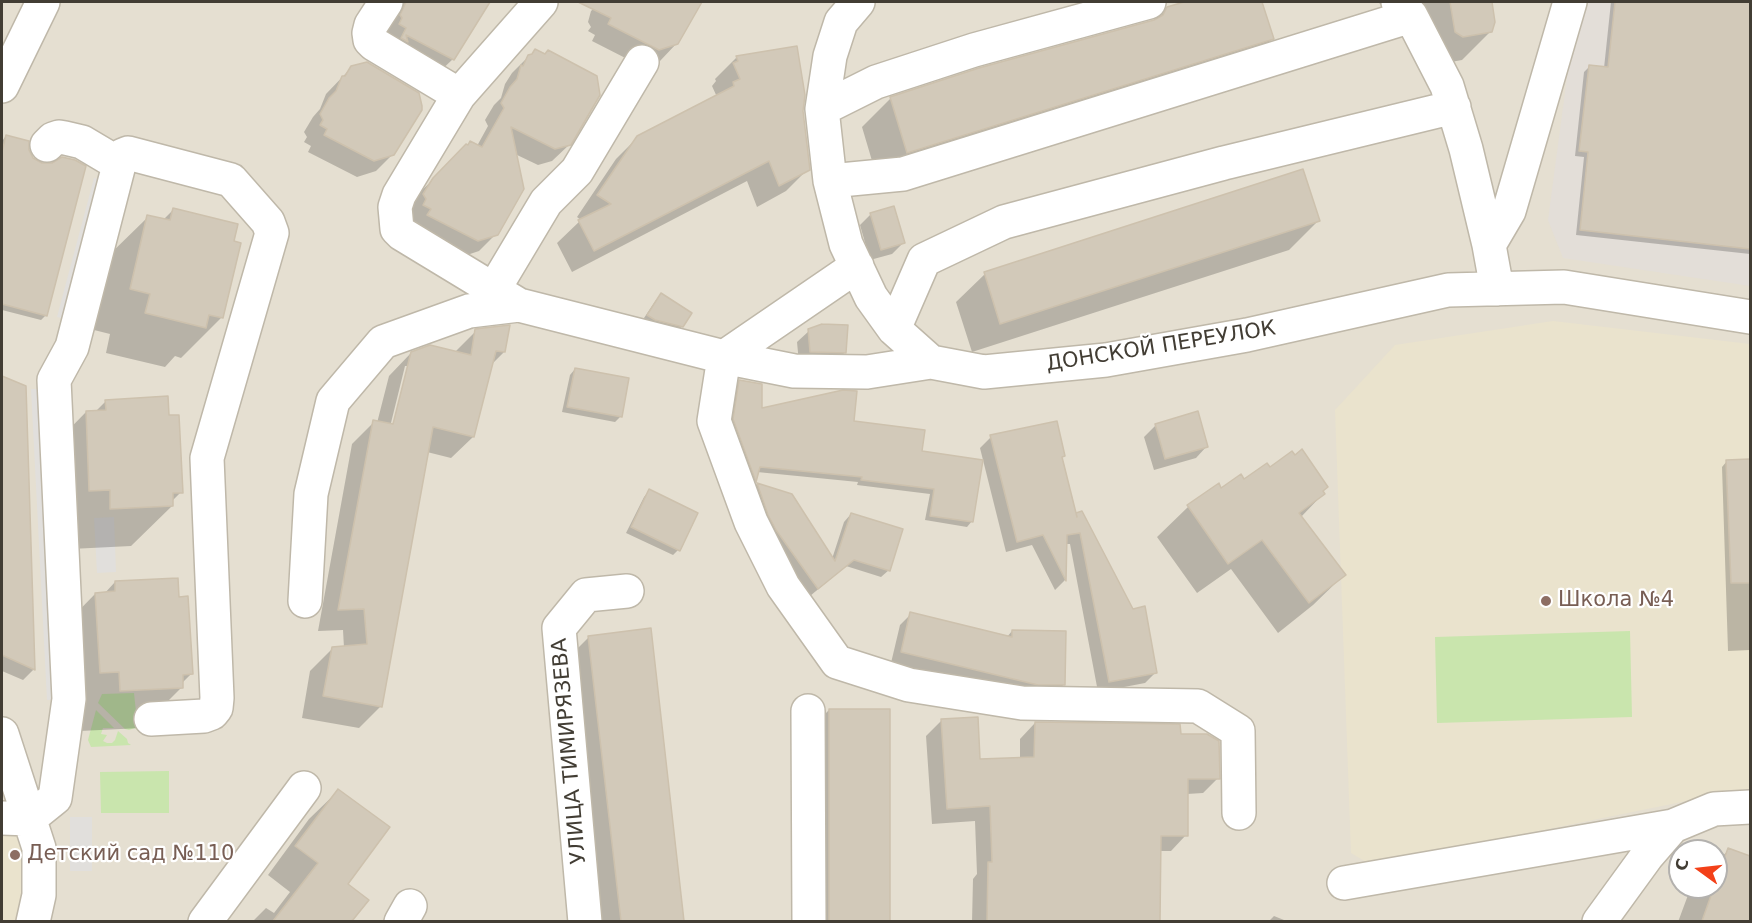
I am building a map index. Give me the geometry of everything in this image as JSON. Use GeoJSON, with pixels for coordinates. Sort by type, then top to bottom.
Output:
{"type":"FeatureCollection","features":[{"type":"Feature","properties":{"kind":"street"},"geometry":{"type":"LineString","coordinates":[[2,86],[43,2]]}},
{"type":"Feature","properties":{"kind":"street"},"geometry":{"type":"LineString","coordinates":[[386,2],[371,26],[370,40],[459,95]]}},
{"type":"Feature","properties":{"kind":"street"},"geometry":{"type":"LineString","coordinates":[[541,2],[459,95],[396,201],[395,221],[397,229],[402,234],[506,297],[724,357],[794,371],[867,372],[931,362]]}},
{"type":"Feature","properties":{"kind":"street"},"geometry":{"type":"LineString","coordinates":[[858,2],[841,22],[830,56],[822,109],[830,181],[846,244],[871,297],[894,329],[931,362]]}},
{"type":"Feature","properties":{"kind":"street"},"geometry":{"type":"LineString","coordinates":[[822,109],[876,82],[974,50],[1149,2]]}},
{"type":"Feature","properties":{"kind":"street"},"geometry":{"type":"LineString","coordinates":[[1489,245],[1509,211],[1570,2]]}},
{"type":"Feature","properties":{"kind":"street"},"geometry":{"type":"LineString","coordinates":[[830,181],[903,174],[1405,9],[1447,86],[1454,107],[1489,245],[1497,289]]}},
{"type":"Feature","properties":{"kind":"street"},"geometry":{"type":"LineString","coordinates":[[305,601],[311,494],[333,401],[383,342],[506,297],[546,202],[577,171],[642,62]]}},
{"type":"Feature","properties":{"kind":"street"},"geometry":{"type":"LineString","coordinates":[[894,329],[924,260],[1004,222],[1224,163],[1454,107]]}},
{"type":"Feature","properties":{"kind":"street"},"geometry":{"type":"LineString","coordinates":[[47,145],[52,139],[58,137],[82,142],[119,164]]}},
{"type":"Feature","properties":{"kind":"street"},"geometry":{"type":"LineString","coordinates":[[15,819],[55,798],[69,699],[54,380],[72,347],[119,164],[123,155],[128,153],[231,180],[268,222],[272,233],[207,458],[218,698],[216,708],[212,713],[204,716],[151,718]]}},
{"type":"Feature","properties":{"kind":"street"},"geometry":{"type":"LineString","coordinates":[[857,266],[724,357],[714,421],[751,522],[783,586],[837,662],[909,685],[1022,703],[1198,706],[1238,731],[1239,813]]}},
{"type":"Feature","properties":{"kind":"street","name":"ДОНСКОЙ ПЕРЕУЛОК"},"geometry":{"type":"LineString","coordinates":[[931,362],[984,372],[1106,360],[1246,335],[1448,290],[1564,287],[1750,317]]}},
{"type":"Feature","properties":{"kind":"street","name":"УЛИЦА ТИМИРЯЗЕВА"},"geometry":{"type":"LineString","coordinates":[[585,921],[559,628],[585,595],[627,591]]}},
{"type":"Feature","properties":{"kind":"street"},"geometry":{"type":"LineString","coordinates":[[808,711],[808,921]]}},
{"type":"Feature","properties":{"kind":"street"},"geometry":{"type":"LineString","coordinates":[[2,734],[15,819],[39,848],[39,895],[33,921]]}},
{"type":"Feature","properties":{"kind":"street"},"geometry":{"type":"LineString","coordinates":[[205,921],[304,788]]}},
{"type":"Feature","properties":{"kind":"street"},"geometry":{"type":"LineString","coordinates":[[1344,883],[1673,826],[1714,808],[1750,807]]}},
{"type":"Feature","properties":{"kind":"street"},"geometry":{"type":"LineString","coordinates":[[1599,921],[1647,856],[1673,826]]}},
{"type":"Feature","properties":{"kind":"shaded area"},"geometry":{"type":"Polygon","coordinates":[[[2,2],[1750,2],[1750,921],[2,922],[2,2]]]}},
{"type":"Feature","properties":{"kind":"shaded area"},"geometry":{"type":"Polygon","coordinates":[[[1577,2],[1750,2],[1750,286],[1563,258],[1548,220],[1577,2]]]}},
{"type":"Feature","properties":{"kind":"shaded area"},"geometry":{"type":"Polygon","coordinates":[[[94,178],[108,182],[72,321],[57,317],[94,178]]]}},
{"type":"Feature","properties":{"kind":"shaded area","name":"Школа №4"},"geometry":{"type":"Polygon","coordinates":[[[1553,321],[1750,344],[1750,792],[1721,794],[1371,865],[1351,853],[1335,410],[1395,345],[1553,321]]]}},
{"type":"Feature","properties":{"kind":"shaded area"},"geometry":{"type":"Polygon","coordinates":[[[31,389],[49,389],[64,699],[47,700],[31,389]]]}},
{"type":"Feature","properties":{"kind":"shaded area"},"geometry":{"type":"Polygon","coordinates":[[[114,517],[116,572],[97,573],[94,518],[114,517]]]}},
{"type":"Feature","properties":{"kind":"shaded area","name":"Детский сад №110"},"geometry":{"type":"Polygon","coordinates":[[[2,813],[25,813],[26,921],[2,922],[2,813]]]}},
{"type":"Feature","properties":{"kind":"shaded area"},"geometry":{"type":"Polygon","coordinates":[[[70,817],[92,817],[92,871],[70,871],[70,817]]]}},
{"type":"Feature","properties":{"kind":"green space"},"geometry":{"type":"Polygon","coordinates":[[[1630,631],[1632,717],[1437,723],[1435,637],[1630,631]]]}},
{"type":"Feature","properties":{"kind":"green space"},"geometry":{"type":"Polygon","coordinates":[[[134,693],[138,731],[135,728],[125,729],[98,703],[102,694],[134,693]]]}},
{"type":"Feature","properties":{"kind":"green space"},"geometry":{"type":"Polygon","coordinates":[[[96,710],[114,728],[103,728],[101,734],[107,735],[103,741],[112,743],[118,731],[131,745],[91,747],[88,740],[96,710]]]}},
{"type":"Feature","properties":{"kind":"green space"},"geometry":{"type":"Polygon","coordinates":[[[169,771],[169,813],[101,813],[100,772],[169,771]]]}},
{"type":"Feature","properties":{"kind":"building"},"geometry":{"type":"Polygon","coordinates":[[[406,2],[490,2],[454,60],[406,35],[408,42],[401,38],[406,28],[399,24],[402,18],[400,15],[406,2]]]}},
{"type":"Feature","properties":{"kind":"building"},"geometry":{"type":"Polygon","coordinates":[[[578,2],[702,2],[678,44],[659,50],[608,24],[611,18],[578,2]]]}},
{"type":"Feature","properties":{"kind":"building"},"geometry":{"type":"Polygon","coordinates":[[[1184,2],[1262,2],[1274,39],[907,153],[890,97],[979,68],[1154,20],[1163,15],[1167,7],[1184,2]]]}},
{"type":"Feature","properties":{"kind":"building"},"geometry":{"type":"Polygon","coordinates":[[[1450,2],[1492,2],[1495,22],[1492,32],[1463,37],[1455,32],[1450,2]]]}},
{"type":"Feature","properties":{"kind":"building"},"geometry":{"type":"Polygon","coordinates":[[[1615,2],[1750,2],[1750,249],[1580,230],[1588,152],[1579,151],[1589,65],[1608,67],[1615,2]]]}},
{"type":"Feature","properties":{"kind":"building"},"geometry":{"type":"Polygon","coordinates":[[[797,46],[805,95],[803,111],[810,170],[779,186],[769,161],[594,251],[578,220],[611,204],[597,195],[637,136],[734,86],[733,82],[740,79],[733,63],[738,61],[736,56],[797,46]]]}},
{"type":"Feature","properties":{"kind":"building"},"geometry":{"type":"Polygon","coordinates":[[[535,49],[545,54],[548,50],[597,76],[600,95],[571,145],[555,149],[511,127],[524,189],[498,235],[478,241],[427,215],[431,209],[423,205],[426,199],[423,194],[433,178],[466,144],[468,145],[470,141],[482,147],[504,108],[501,103],[517,79],[521,65],[523,66],[528,55],[532,54],[535,49]]]}},
{"type":"Feature","properties":{"kind":"building"},"geometry":{"type":"Polygon","coordinates":[[[367,62],[419,93],[422,106],[422,110],[394,155],[374,161],[324,135],[327,129],[320,125],[323,120],[320,114],[336,91],[342,76],[345,76],[351,66],[367,62]]]}},
{"type":"Feature","properties":{"kind":"building"},"geometry":{"type":"Polygon","coordinates":[[[6,135],[29,141],[29,150],[33,158],[42,163],[52,163],[62,157],[86,166],[47,316],[2,304],[2,152],[6,135]]]}},
{"type":"Feature","properties":{"kind":"building"},"geometry":{"type":"Polygon","coordinates":[[[1303,169],[1320,221],[1000,324],[984,272],[1303,169]]]}},
{"type":"Feature","properties":{"kind":"building"},"geometry":{"type":"Polygon","coordinates":[[[894,206],[905,243],[881,250],[870,213],[894,206]]]}},
{"type":"Feature","properties":{"kind":"building"},"geometry":{"type":"Polygon","coordinates":[[[173,208],[238,224],[234,241],[241,243],[223,318],[209,315],[206,328],[145,313],[150,294],[130,289],[147,215],[170,220],[173,208]]]}},
{"type":"Feature","properties":{"kind":"building"},"geometry":{"type":"Polygon","coordinates":[[[661,293],[692,313],[683,327],[655,320],[647,315],[661,293]]]}},
{"type":"Feature","properties":{"kind":"building"},"geometry":{"type":"Polygon","coordinates":[[[822,324],[848,325],[846,353],[810,352],[808,329],[822,324]]]}},
{"type":"Feature","properties":{"kind":"building"},"geometry":{"type":"Polygon","coordinates":[[[510,325],[505,352],[496,351],[474,437],[433,427],[382,707],[323,696],[332,647],[367,644],[364,609],[338,610],[373,420],[393,424],[411,352],[430,345],[471,355],[475,329],[510,325]]]}},
{"type":"Feature","properties":{"kind":"building"},"geometry":{"type":"Polygon","coordinates":[[[575,368],[629,378],[622,417],[567,407],[575,368]]]}},
{"type":"Feature","properties":{"kind":"building"},"geometry":{"type":"Polygon","coordinates":[[[2,376],[26,386],[35,670],[2,655],[2,376]]]}},
{"type":"Feature","properties":{"kind":"building"},"geometry":{"type":"Polygon","coordinates":[[[739,380],[762,384],[762,408],[843,390],[857,391],[854,421],[925,430],[922,451],[983,460],[973,522],[930,516],[934,489],[861,480],[862,477],[760,467],[756,482],[733,419],[739,380]]]}},
{"type":"Feature","properties":{"kind":"building"},"geometry":{"type":"Polygon","coordinates":[[[168,396],[169,415],[179,415],[183,493],[173,493],[173,506],[110,509],[110,490],[89,491],[86,411],[106,410],[105,400],[168,396]]]}},
{"type":"Feature","properties":{"kind":"building"},"geometry":{"type":"Polygon","coordinates":[[[1198,411],[1208,447],[1165,459],[1155,424],[1198,411]]]}},
{"type":"Feature","properties":{"kind":"building"},"geometry":{"type":"Polygon","coordinates":[[[1057,421],[1065,456],[1062,457],[1076,513],[1082,511],[1133,609],[1145,606],[1157,673],[1109,682],[1080,533],[1067,535],[1066,581],[1043,535],[1017,542],[990,435],[1057,421]]]}},
{"type":"Feature","properties":{"kind":"building"},"geometry":{"type":"Polygon","coordinates":[[[1302,449],[1328,487],[1323,491],[1325,494],[1299,513],[1346,575],[1309,603],[1262,540],[1228,564],[1187,505],[1219,483],[1221,488],[1241,474],[1244,479],[1267,463],[1270,467],[1292,451],[1295,455],[1302,449]]]}},
{"type":"Feature","properties":{"kind":"building"},"geometry":{"type":"Polygon","coordinates":[[[1750,459],[1750,583],[1731,583],[1726,460],[1750,459]]]}},
{"type":"Feature","properties":{"kind":"building"},"geometry":{"type":"Polygon","coordinates":[[[757,483],[792,494],[835,561],[851,513],[903,529],[890,571],[854,560],[818,589],[776,530],[757,483]]]}},
{"type":"Feature","properties":{"kind":"building"},"geometry":{"type":"Polygon","coordinates":[[[649,489],[698,513],[680,551],[631,527],[649,489]]]}},
{"type":"Feature","properties":{"kind":"building"},"geometry":{"type":"Polygon","coordinates":[[[178,578],[179,597],[188,596],[193,674],[183,675],[183,688],[120,691],[119,672],[100,673],[95,593],[115,591],[115,581],[178,578]]]}},
{"type":"Feature","properties":{"kind":"building"},"geometry":{"type":"Polygon","coordinates":[[[910,612],[1012,637],[1012,630],[1066,631],[1065,685],[1038,685],[901,652],[910,612]]]}},
{"type":"Feature","properties":{"kind":"building"},"geometry":{"type":"Polygon","coordinates":[[[651,628],[684,921],[621,921],[588,636],[651,628]]]}},
{"type":"Feature","properties":{"kind":"building"},"geometry":{"type":"Polygon","coordinates":[[[829,709],[890,709],[890,921],[829,921],[829,709]]]}},
{"type":"Feature","properties":{"kind":"building"},"geometry":{"type":"Polygon","coordinates":[[[978,717],[980,759],[1034,757],[1035,722],[1180,724],[1181,734],[1207,734],[1219,741],[1220,779],[1188,779],[1188,836],[1161,836],[1160,921],[987,921],[988,862],[992,862],[990,806],[947,809],[941,719],[978,717]]]}},
{"type":"Feature","properties":{"kind":"building"},"geometry":{"type":"Polygon","coordinates":[[[338,789],[390,827],[348,884],[369,900],[352,921],[273,921],[318,863],[295,846],[338,789]]]}},
{"type":"Feature","properties":{"kind":"building"},"geometry":{"type":"Polygon","coordinates":[[[1728,848],[1750,856],[1750,921],[1702,921],[1710,899],[1728,899],[1728,848]]]}},
{"type":"Feature","properties":{"kind":"place","name":"Школа №4"},"geometry":{"type":"Point","coordinates":[1546,601]}},
{"type":"Feature","properties":{"kind":"place","name":"Детский сад №110"},"geometry":{"type":"Point","coordinates":[15,855]}}]}
